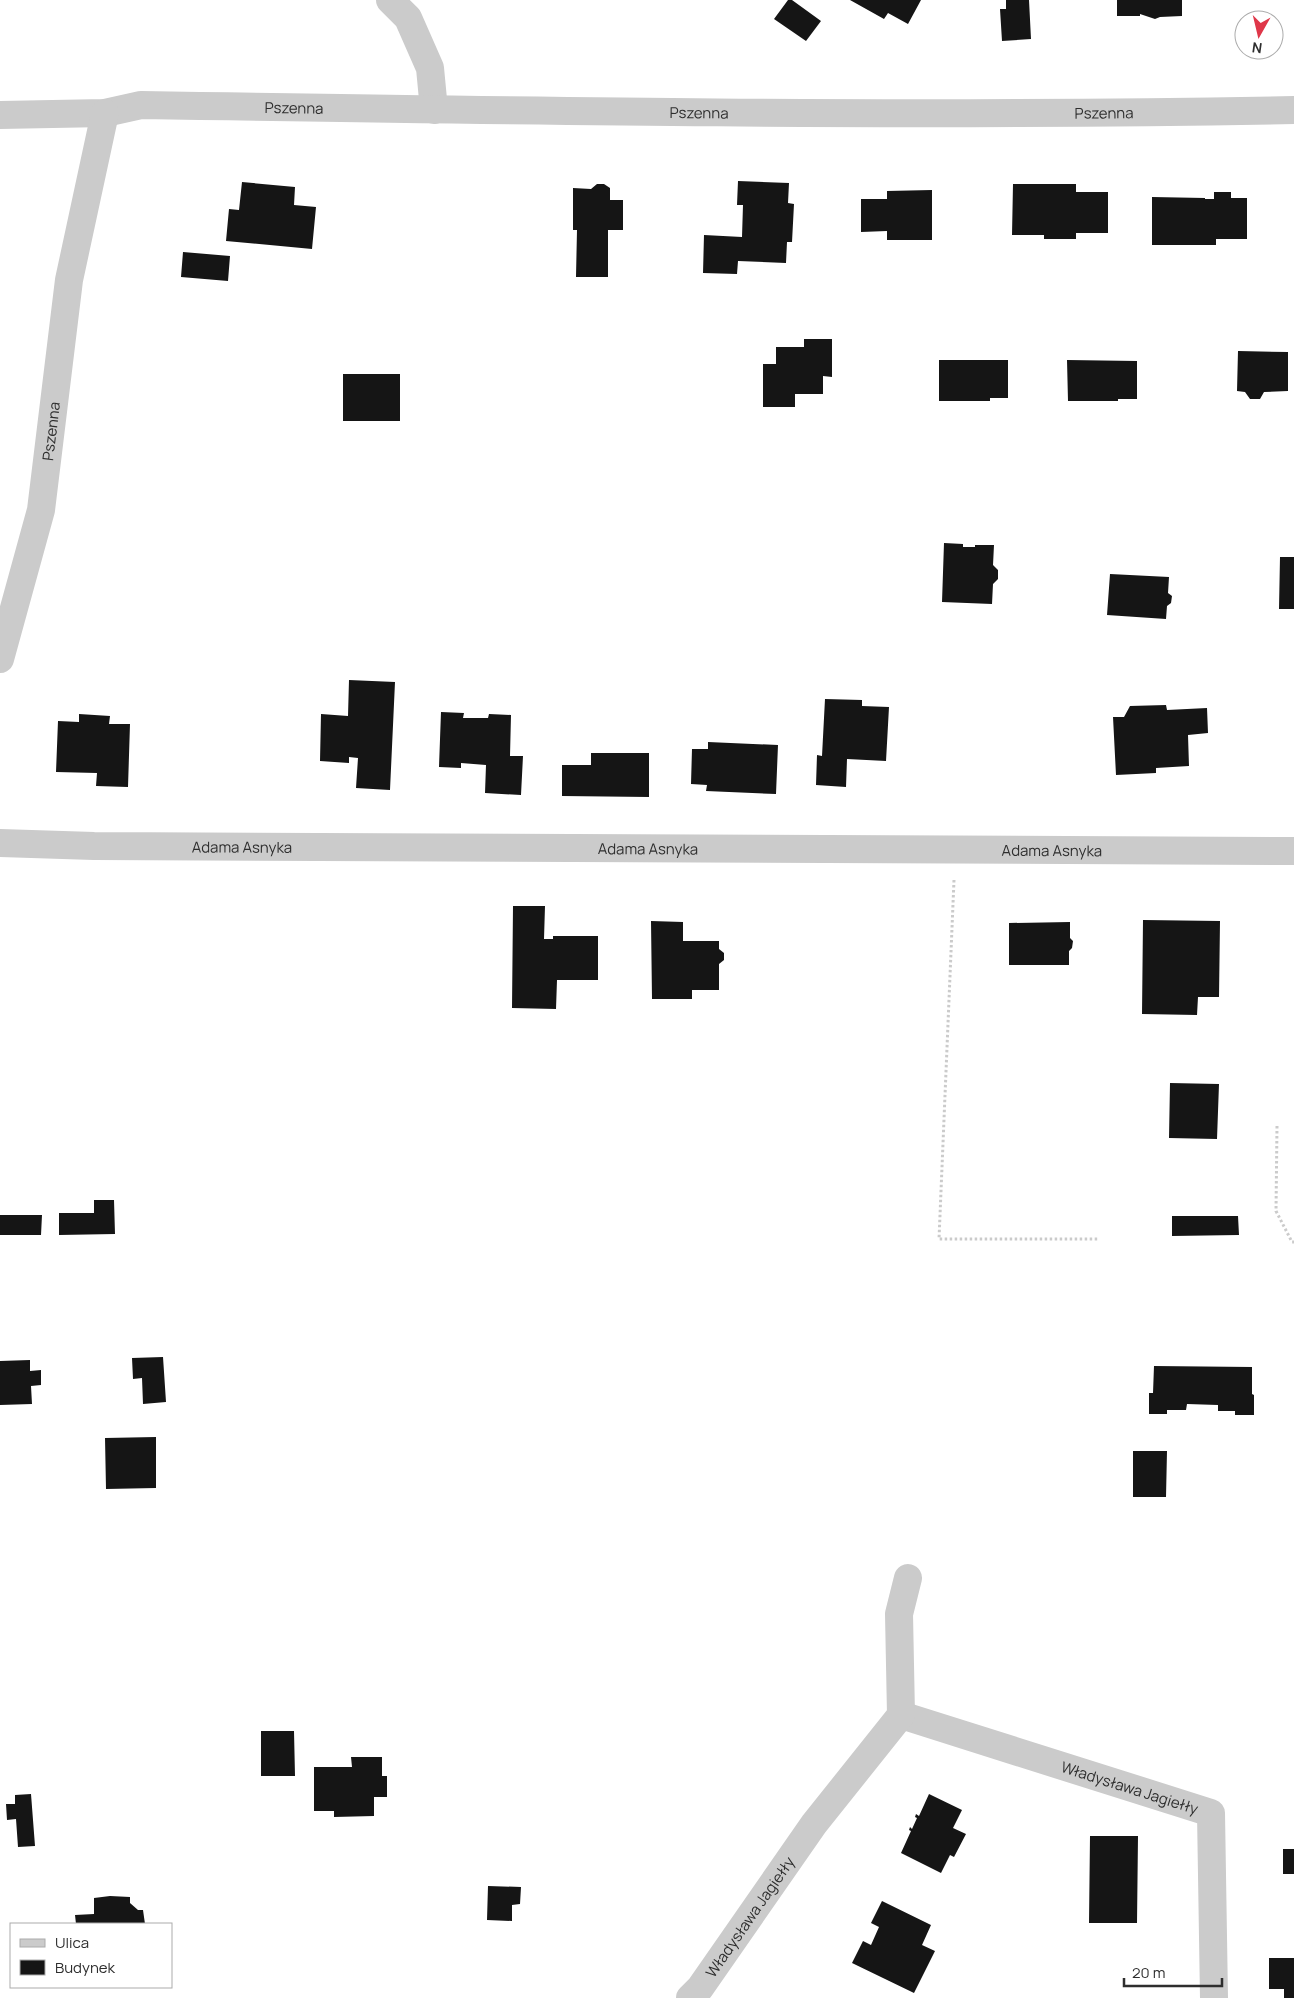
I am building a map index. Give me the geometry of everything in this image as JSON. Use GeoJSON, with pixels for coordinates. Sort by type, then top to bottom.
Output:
{"type":"FeatureCollection","features":[{"type":"Feature","properties":{"kind":"street"},"geometry":{"type":"LineString","coordinates":[[390,0],[408,18],[430,68],[434,110]]}},
{"type":"Feature","properties":{"kind":"street","name":"Pszenna"},"geometry":{"type":"LineString","coordinates":[[0,114],[105,113],[140,105],[434,110],[1100,114],[1294,110]]}},
{"type":"Feature","properties":{"kind":"street","name":"Pszenna"},"geometry":{"type":"LineString","coordinates":[[0,658],[41,510],[69,280],[105,113]]}},
{"type":"Feature","properties":{"kind":"street","name":"Adama Asnyka"},"geometry":{"type":"LineString","coordinates":[[0,843],[104,846],[1294,851]]}},
{"type":"Feature","properties":{"kind":"street"},"geometry":{"type":"LineString","coordinates":[[901,1715],[899,1614],[908,1578]]}},
{"type":"Feature","properties":{"kind":"street","name":"Władysława Jagiełły"},"geometry":{"type":"LineString","coordinates":[[690,1998],[700,1988],[814,1824],[901,1715],[1211,1813],[1214,1998]]}},
{"type":"Feature","properties":{"kind":"path"},"geometry":{"type":"LineString","coordinates":[[955,849],[939,1239],[1098,1238]]}},
{"type":"Feature","properties":{"kind":"path"},"geometry":{"type":"LineString","coordinates":[[1277,1126],[1276,1211],[1292,1242],[1294,1242]]}},
{"type":"Feature","properties":{"kind":"building"},"geometry":{"type":"Polygon","coordinates":[[[788,0],[792,0],[821,21],[806,41],[774,19],[788,0]]]}},
{"type":"Feature","properties":{"kind":"building"},"geometry":{"type":"Polygon","coordinates":[[[850,0],[921,0],[908,24],[888,13],[884,19],[850,0]]]}},
{"type":"Feature","properties":{"kind":"building"},"geometry":{"type":"Polygon","coordinates":[[[1006,0],[1029,0],[1031,39],[1002,41],[1000,9],[1006,9],[1006,0]]]}},
{"type":"Feature","properties":{"kind":"building"},"geometry":{"type":"Polygon","coordinates":[[[1117,0],[1182,0],[1182,16],[1155,19],[1140,14],[1140,16],[1117,16],[1117,0]]]}},
{"type":"Feature","properties":{"kind":"building"},"geometry":{"type":"Polygon","coordinates":[[[738,181],[789,183],[788,203],[794,204],[792,242],[787,242],[786,263],[738,261],[737,274],[703,273],[704,235],[742,237],[743,205],[737,205],[738,181]]]}},
{"type":"Feature","properties":{"kind":"building"},"geometry":{"type":"Polygon","coordinates":[[[242,182],[295,187],[294,205],[316,207],[312,249],[226,241],[229,209],[239,210],[242,182]]]}},
{"type":"Feature","properties":{"kind":"building"},"geometry":{"type":"Polygon","coordinates":[[[597,184],[604,184],[610,188],[610,200],[623,200],[623,230],[608,230],[608,277],[576,277],[577,230],[573,230],[573,188],[591,189],[597,184]]]}},
{"type":"Feature","properties":{"kind":"building"},"geometry":{"type":"Polygon","coordinates":[[[1013,184],[1076,184],[1076,192],[1108,192],[1108,233],[1076,233],[1076,239],[1044,239],[1044,235],[1012,235],[1013,184]]]}},
{"type":"Feature","properties":{"kind":"building"},"geometry":{"type":"Polygon","coordinates":[[[932,190],[932,240],[887,240],[887,231],[861,232],[861,199],[887,199],[887,191],[932,190]]]}},
{"type":"Feature","properties":{"kind":"building"},"geometry":{"type":"Polygon","coordinates":[[[1214,192],[1231,192],[1231,198],[1247,198],[1247,239],[1216,239],[1216,245],[1152,245],[1152,197],[1214,199],[1214,192]]]}},
{"type":"Feature","properties":{"kind":"building"},"geometry":{"type":"Polygon","coordinates":[[[183,252],[230,256],[228,281],[181,277],[183,252]]]}},
{"type":"Feature","properties":{"kind":"building"},"geometry":{"type":"Polygon","coordinates":[[[804,339],[832,339],[832,377],[823,376],[823,394],[795,394],[795,407],[763,407],[763,364],[776,364],[776,347],[804,347],[804,339]]]}},
{"type":"Feature","properties":{"kind":"building"},"geometry":{"type":"Polygon","coordinates":[[[1238,351],[1288,352],[1288,391],[1264,392],[1260,399],[1250,399],[1245,392],[1237,391],[1238,351]]]}},
{"type":"Feature","properties":{"kind":"building"},"geometry":{"type":"Polygon","coordinates":[[[939,360],[1008,360],[1008,398],[990,398],[990,401],[939,401],[939,360]]]}},
{"type":"Feature","properties":{"kind":"building"},"geometry":{"type":"Polygon","coordinates":[[[1067,360],[1137,361],[1137,399],[1068,401],[1067,360]]]}},
{"type":"Feature","properties":{"kind":"building"},"geometry":{"type":"Polygon","coordinates":[[[343,374],[400,374],[400,421],[343,421],[343,374]]]}},
{"type":"Feature","properties":{"kind":"building"},"geometry":{"type":"Polygon","coordinates":[[[944,543],[963,544],[963,547],[994,545],[993,565],[998,570],[998,579],[993,584],[992,604],[942,602],[944,543]]]}},
{"type":"Feature","properties":{"kind":"building"},"geometry":{"type":"Polygon","coordinates":[[[1280,557],[1294,557],[1294,609],[1279,609],[1280,557]]]}},
{"type":"Feature","properties":{"kind":"building"},"geometry":{"type":"Polygon","coordinates":[[[1110,574],[1169,577],[1168,593],[1172,596],[1171,603],[1167,606],[1166,619],[1107,615],[1110,574]]]}},
{"type":"Feature","properties":{"kind":"building"},"geometry":{"type":"Polygon","coordinates":[[[349,680],[395,682],[390,790],[356,788],[358,758],[349,757],[349,763],[320,761],[321,714],[348,716],[349,680]]]}},
{"type":"Feature","properties":{"kind":"building"},"geometry":{"type":"Polygon","coordinates":[[[825,699],[862,700],[862,706],[889,707],[886,761],[847,759],[846,787],[816,785],[817,755],[822,756],[825,699]]]}},
{"type":"Feature","properties":{"kind":"building"},"geometry":{"type":"Polygon","coordinates":[[[1166,705],[1167,710],[1207,708],[1208,733],[1188,735],[1189,766],[1156,768],[1156,773],[1116,775],[1113,717],[1124,717],[1130,706],[1166,705]]]}},
{"type":"Feature","properties":{"kind":"building"},"geometry":{"type":"Polygon","coordinates":[[[441,712],[464,713],[463,718],[488,718],[489,714],[511,715],[510,756],[523,756],[521,795],[485,793],[486,765],[461,763],[461,768],[439,767],[441,712]]]}},
{"type":"Feature","properties":{"kind":"building"},"geometry":{"type":"Polygon","coordinates":[[[79,714],[110,716],[109,724],[130,724],[128,787],[96,786],[97,773],[56,772],[58,721],[79,722],[79,714]]]}},
{"type":"Feature","properties":{"kind":"building"},"geometry":{"type":"Polygon","coordinates":[[[708,742],[778,745],[776,794],[706,791],[707,785],[691,784],[692,749],[708,749],[708,742]]]}},
{"type":"Feature","properties":{"kind":"building"},"geometry":{"type":"Polygon","coordinates":[[[591,753],[649,753],[649,797],[562,796],[562,765],[591,765],[591,753]]]}},
{"type":"Feature","properties":{"kind":"building"},"geometry":{"type":"Polygon","coordinates":[[[513,906],[545,906],[544,939],[553,939],[553,936],[598,936],[598,980],[557,980],[556,1009],[512,1008],[513,906]]]}},
{"type":"Feature","properties":{"kind":"building"},"geometry":{"type":"Polygon","coordinates":[[[1143,920],[1220,921],[1219,997],[1198,997],[1197,1015],[1142,1014],[1143,920]]]}},
{"type":"Feature","properties":{"kind":"building"},"geometry":{"type":"Polygon","coordinates":[[[651,921],[683,922],[683,941],[719,941],[719,949],[724,953],[724,960],[719,964],[719,990],[692,990],[692,999],[652,999],[651,921]]]}},
{"type":"Feature","properties":{"kind":"building"},"geometry":{"type":"Polygon","coordinates":[[[1070,922],[1070,938],[1073,941],[1072,948],[1069,951],[1069,965],[1009,965],[1009,923],[1070,922]]]}},
{"type":"Feature","properties":{"kind":"building"},"geometry":{"type":"Polygon","coordinates":[[[1170,1083],[1219,1084],[1217,1139],[1169,1138],[1170,1083]]]}},
{"type":"Feature","properties":{"kind":"building"},"geometry":{"type":"Polygon","coordinates":[[[94,1200],[114,1200],[115,1234],[59,1235],[59,1213],[94,1213],[94,1200]]]}},
{"type":"Feature","properties":{"kind":"building"},"geometry":{"type":"Polygon","coordinates":[[[0,1215],[42,1215],[41,1235],[0,1235],[0,1215]]]}},
{"type":"Feature","properties":{"kind":"building"},"geometry":{"type":"Polygon","coordinates":[[[1172,1216],[1238,1216],[1239,1235],[1172,1236],[1172,1216]]]}},
{"type":"Feature","properties":{"kind":"building"},"geometry":{"type":"Polygon","coordinates":[[[163,1357],[166,1402],[143,1404],[142,1378],[133,1379],[132,1358],[163,1357]]]}},
{"type":"Feature","properties":{"kind":"building"},"geometry":{"type":"Polygon","coordinates":[[[30,1360],[30,1371],[41,1370],[41,1385],[31,1386],[32,1404],[0,1405],[0,1361],[30,1360]]]}},
{"type":"Feature","properties":{"kind":"building"},"geometry":{"type":"Polygon","coordinates":[[[1154,1366],[1252,1367],[1254,1415],[1235,1415],[1235,1411],[1218,1411],[1218,1405],[1187,1404],[1186,1410],[1167,1410],[1167,1414],[1149,1414],[1149,1393],[1153,1393],[1154,1366]]]}},
{"type":"Feature","properties":{"kind":"building"},"geometry":{"type":"Polygon","coordinates":[[[156,1437],[156,1488],[106,1489],[105,1438],[156,1437]]]}},
{"type":"Feature","properties":{"kind":"building"},"geometry":{"type":"Polygon","coordinates":[[[1133,1451],[1167,1451],[1166,1497],[1133,1497],[1133,1451]]]}},
{"type":"Feature","properties":{"kind":"building"},"geometry":{"type":"Polygon","coordinates":[[[261,1731],[294,1731],[295,1776],[261,1776],[261,1731]]]}},
{"type":"Feature","properties":{"kind":"building"},"geometry":{"type":"Polygon","coordinates":[[[351,1757],[382,1757],[382,1776],[387,1776],[387,1797],[374,1797],[374,1816],[334,1817],[334,1811],[314,1811],[314,1767],[352,1767],[351,1757]]]}},
{"type":"Feature","properties":{"kind":"building"},"geometry":{"type":"Polygon","coordinates":[[[31,1794],[35,1846],[18,1847],[16,1819],[7,1820],[6,1804],[15,1804],[15,1795],[31,1794]]]}},
{"type":"Feature","properties":{"kind":"building"},"geometry":{"type":"Polygon","coordinates":[[[929,1794],[962,1810],[953,1828],[966,1834],[954,1857],[950,1855],[941,1873],[901,1853],[911,1831],[909,1830],[910,1827],[912,1829],[917,1818],[915,1817],[916,1814],[919,1816],[929,1794]]]}},
{"type":"Feature","properties":{"kind":"building"},"geometry":{"type":"Polygon","coordinates":[[[1090,1836],[1138,1836],[1137,1923],[1089,1923],[1090,1836]]]}},
{"type":"Feature","properties":{"kind":"building"},"geometry":{"type":"Polygon","coordinates":[[[1283,1849],[1294,1849],[1294,1874],[1283,1874],[1283,1849]]]}},
{"type":"Feature","properties":{"kind":"building"},"geometry":{"type":"Polygon","coordinates":[[[488,1886],[521,1887],[520,1904],[512,1905],[512,1921],[487,1920],[488,1886]]]}},
{"type":"Feature","properties":{"kind":"building"},"geometry":{"type":"Polygon","coordinates":[[[110,1896],[130,1897],[130,1903],[138,1910],[143,1910],[145,1923],[76,1923],[75,1915],[94,1914],[94,1898],[110,1896]]]}},
{"type":"Feature","properties":{"kind":"building"},"geometry":{"type":"Polygon","coordinates":[[[882,1901],[931,1925],[922,1945],[935,1951],[914,1993],[852,1963],[863,1941],[871,1945],[879,1927],[871,1923],[882,1901]]]}},
{"type":"Feature","properties":{"kind":"building"},"geometry":{"type":"Polygon","coordinates":[[[1269,1958],[1294,1958],[1294,1998],[1284,1998],[1284,1989],[1269,1989],[1269,1958]]]}}]}
